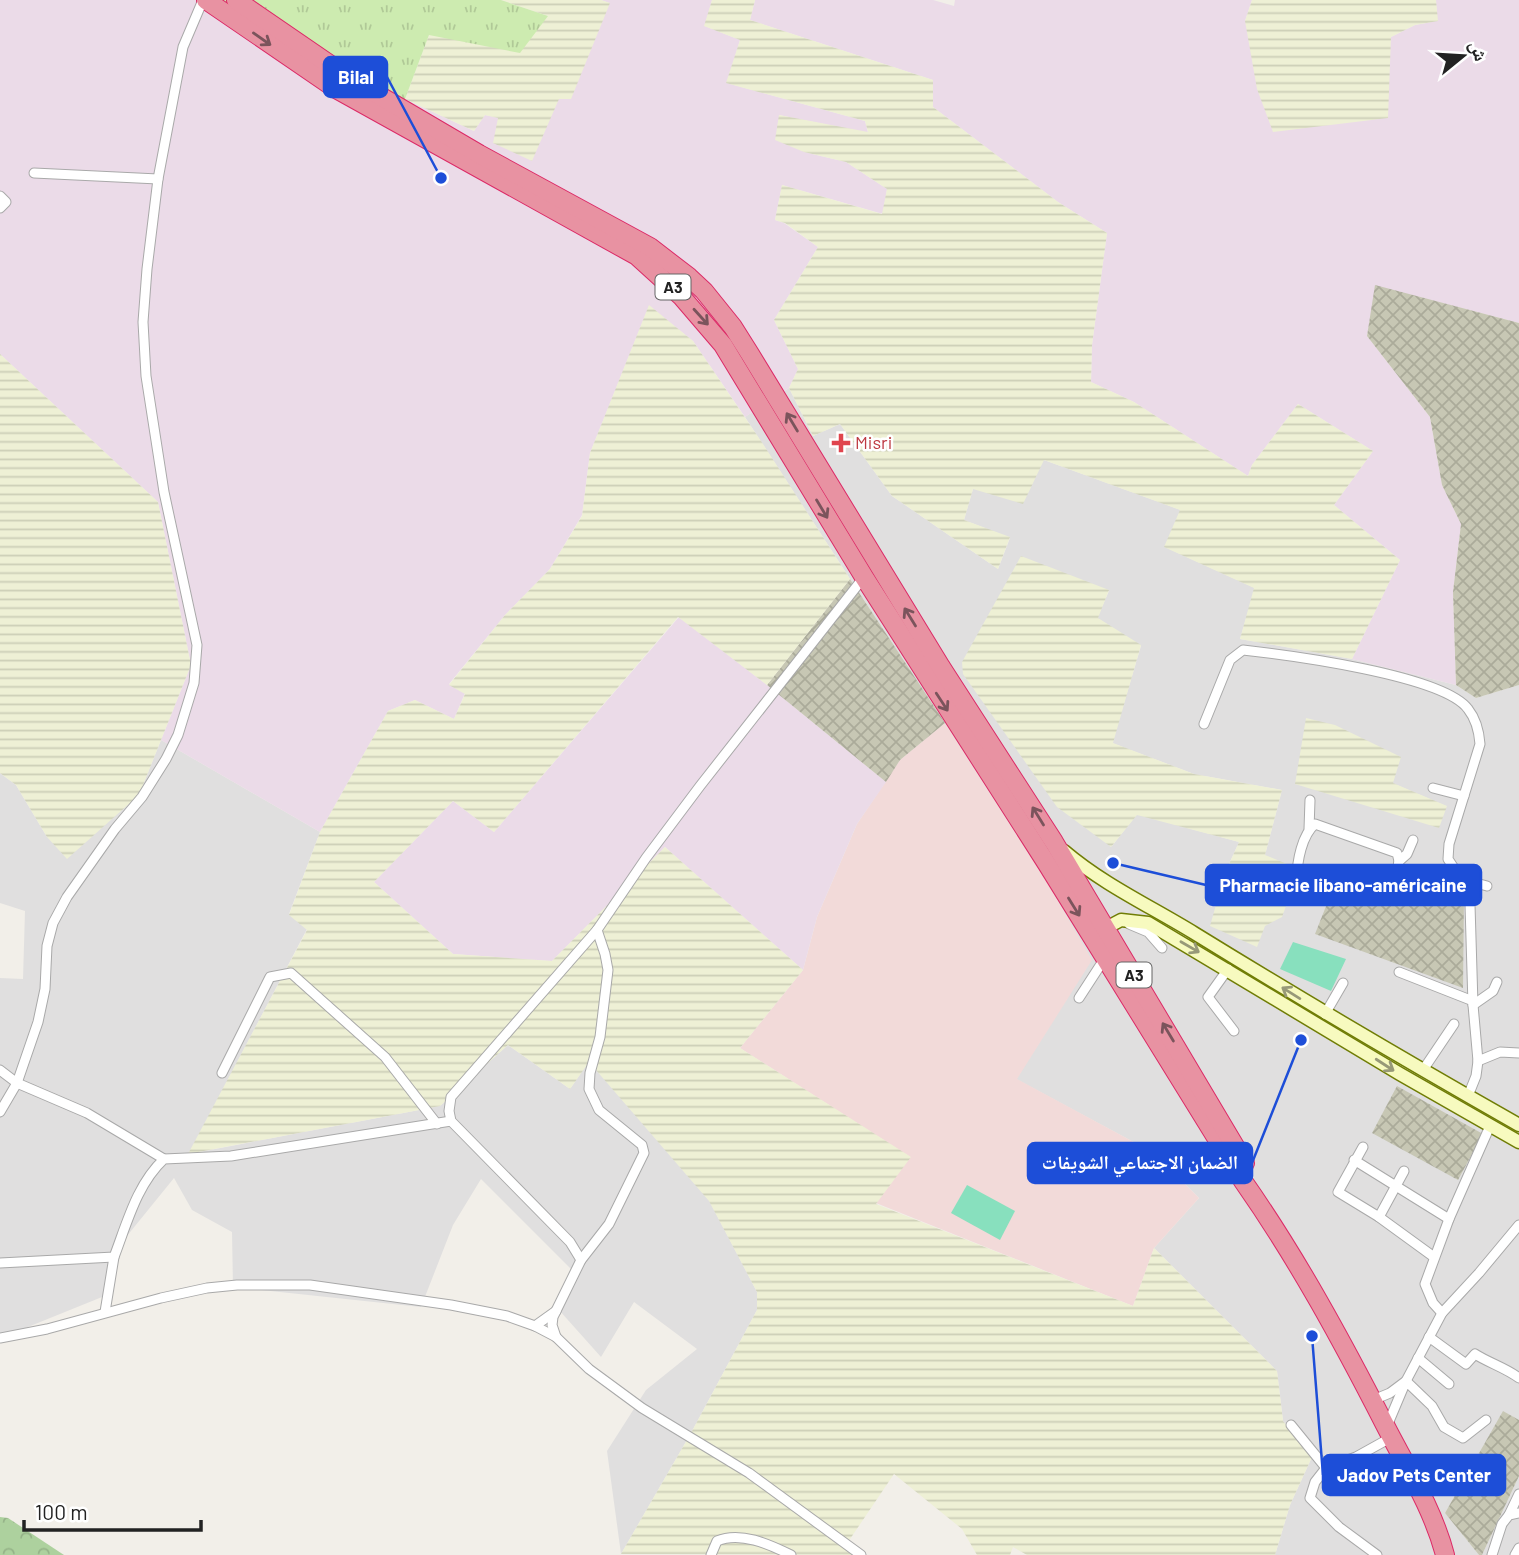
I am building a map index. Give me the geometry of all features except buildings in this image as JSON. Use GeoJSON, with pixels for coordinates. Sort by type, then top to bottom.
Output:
{"type":"FeatureCollection","features":[{"type":"Feature","properties":{"kind":"highway","name":"A3"},"geometry":{"type":"LineString","coordinates":[[205,0],[335,89],[621,246],[654,270],[698,314],[723,345],[864,578],[1243,1181],[1271,1221],[1373,1400],[1433,1522],[1445,1555]]}},
{"type":"Feature","properties":{"kind":"highway","name":"A3"},"geometry":{"type":"LineString","coordinates":[[236,0],[351,79],[479,154],[650,247],[689,276],[704,291],[745,345],[941,667],[1054,842],[1114,924],[1254,1180],[1271,1221]]}},
{"type":"Feature","properties":{"kind":"street"},"geometry":{"type":"LineString","coordinates":[[0,1112],[17,1083],[38,1022],[47,946],[53,923],[67,897],[115,829],[142,797],[166,760],[178,735],[190,698],[197,663],[197,645],[164,492],[146,376],[144,293],[158,179],[183,47],[205,0]]}},
{"type":"Feature","properties":{"kind":"street"},"geometry":{"type":"LineString","coordinates":[[34,173],[158,179]]}},
{"type":"Feature","properties":{"kind":"street"},"geometry":{"type":"LineString","coordinates":[[0,196],[6,202],[0,208]]}},
{"type":"Feature","properties":{"kind":"street"},"geometry":{"type":"LineString","coordinates":[[581,1260],[570,1242],[451,1121],[451,1097],[597,930],[700,786],[864,578]]}},
{"type":"Feature","properties":{"kind":"street"},"geometry":{"type":"LineString","coordinates":[[1204,724],[1230,660],[1242,650],[1362,668],[1449,692],[1468,708],[1478,727],[1480,744],[1448,859],[1464,885],[1470,905],[1478,1060],[1476,1076],[1468,1096]]}},
{"type":"Feature","properties":{"kind":"street"},"geometry":{"type":"LineString","coordinates":[[1433,788],[1464,796]]}},
{"type":"Feature","properties":{"kind":"street"},"geometry":{"type":"LineString","coordinates":[[1310,800],[1309,829],[1297,867],[1297,878],[1325,884],[1331,882],[1337,874],[1343,873],[1426,886],[1476,883],[1487,886]]}},
{"type":"Feature","properties":{"kind":"street"},"geometry":{"type":"LineString","coordinates":[[1309,829],[1315,824],[1398,853],[1395,881]]}},
{"type":"Feature","properties":{"kind":"street"},"geometry":{"type":"LineString","coordinates":[[1399,861],[1407,854],[1413,840]]}},
{"type":"Feature","properties":{"kind":"street"},"geometry":{"type":"LineString","coordinates":[[1054,842],[1097,877],[1153,907],[1325,1014],[1519,1125]]}},
{"type":"Feature","properties":{"kind":"street"},"geometry":{"type":"LineString","coordinates":[[1114,924],[1147,923],[1519,1142]]}},
{"type":"Feature","properties":{"kind":"street"},"geometry":{"type":"LineString","coordinates":[[1114,924],[1148,932],[1162,948]]}},
{"type":"Feature","properties":{"kind":"street"},"geometry":{"type":"LineString","coordinates":[[556,1337],[552,1325],[556,1311],[581,1260],[608,1224],[644,1153],[642,1145],[599,1110],[589,1089],[608,978],[606,954],[597,930]]}},
{"type":"Feature","properties":{"kind":"street"},"geometry":{"type":"LineString","coordinates":[[1079,998],[1105,958]]}},
{"type":"Feature","properties":{"kind":"street"},"geometry":{"type":"LineString","coordinates":[[1228,969],[1208,997],[1234,1031]]}},
{"type":"Feature","properties":{"kind":"street"},"geometry":{"type":"LineString","coordinates":[[1399,972],[1473,1003]]}},
{"type":"Feature","properties":{"kind":"street"},"geometry":{"type":"LineString","coordinates":[[222,1073],[271,977],[291,973],[385,1057],[437,1125]]}},
{"type":"Feature","properties":{"kind":"street"},"geometry":{"type":"LineString","coordinates":[[1473,1003],[1493,991],[1497,982]]}},
{"type":"Feature","properties":{"kind":"street"},"geometry":{"type":"LineString","coordinates":[[1325,1014],[1343,983]]}},
{"type":"Feature","properties":{"kind":"street"},"geometry":{"type":"LineString","coordinates":[[1423,1070],[1454,1024]]}},
{"type":"Feature","properties":{"kind":"street"},"geometry":{"type":"LineString","coordinates":[[1478,1060],[1500,1052],[1519,1053]]}},
{"type":"Feature","properties":{"kind":"street"},"geometry":{"type":"LineString","coordinates":[[0,1070],[17,1083],[87,1112],[164,1159],[231,1156],[451,1121]]}},
{"type":"Feature","properties":{"kind":"street"},"geometry":{"type":"LineString","coordinates":[[1441,1313],[1433,1303],[1425,1284],[1448,1219],[1490,1126]]}},
{"type":"Feature","properties":{"kind":"street"},"geometry":{"type":"LineString","coordinates":[[1363,1147],[1338,1192],[1379,1217],[1434,1257]]}},
{"type":"Feature","properties":{"kind":"street"},"geometry":{"type":"LineString","coordinates":[[105,1312],[114,1257],[150,1172],[164,1159]]}},
{"type":"Feature","properties":{"kind":"street"},"geometry":{"type":"LineString","coordinates":[[1354,1160],[1448,1219]]}},
{"type":"Feature","properties":{"kind":"street"},"geometry":{"type":"LineString","coordinates":[[1379,1217],[1404,1171]]}},
{"type":"Feature","properties":{"kind":"street"},"geometry":{"type":"LineString","coordinates":[[1377,1555],[1339,1527],[1310,1499],[1315,1482],[1326,1468],[1356,1457],[1389,1432],[1406,1381],[1441,1313],[1519,1225]]}},
{"type":"Feature","properties":{"kind":"street"},"geometry":{"type":"LineString","coordinates":[[0,1263],[114,1257]]}},
{"type":"Feature","properties":{"kind":"street"},"geometry":{"type":"LineString","coordinates":[[0,1338],[47,1329],[206,1288],[288,1284],[357,1291],[484,1310],[535,1326],[556,1337],[589,1369],[642,1408],[749,1473],[861,1555]]}},
{"type":"Feature","properties":{"kind":"street"},"geometry":{"type":"LineString","coordinates":[[535,1326],[556,1311]]}},
{"type":"Feature","properties":{"kind":"street"},"geometry":{"type":"LineString","coordinates":[[1429,1337],[1466,1364],[1475,1354],[1519,1378]]}},
{"type":"Feature","properties":{"kind":"street"},"geometry":{"type":"LineString","coordinates":[[1418,1358],[1449,1384]]}},
{"type":"Feature","properties":{"kind":"street"},"geometry":{"type":"LineString","coordinates":[[1373,1400],[1390,1393],[1406,1381]]}},
{"type":"Feature","properties":{"kind":"street"},"geometry":{"type":"LineString","coordinates":[[1406,1381],[1432,1406],[1444,1427],[1463,1438],[1486,1420]]}},
{"type":"Feature","properties":{"kind":"street"},"geometry":{"type":"LineString","coordinates":[[1291,1425],[1326,1468]]}},
{"type":"Feature","properties":{"kind":"street"},"geometry":{"type":"LineString","coordinates":[[1492,1555],[1503,1524],[1514,1514],[1519,1494]]}},
{"type":"Feature","properties":{"kind":"street"},"geometry":{"type":"LineString","coordinates":[[711,1555],[716,1541],[728,1536],[771,1545],[791,1555]]}},
{"type":"Feature","properties":{"kind":"street"},"geometry":{"type":"LineString","coordinates":[[1515,1555],[1519,1548]]}},
{"type":"Feature","properties":{"kind":"shaded area"},"geometry":{"type":"Polygon","coordinates":[[[0,0],[207,0],[389,127],[405,99],[474,131],[485,115],[498,118],[559,99],[609,3],[601,0],[712,0],[705,26],[740,40],[727,83],[865,121],[868,133],[779,115],[804,152],[846,162],[887,189],[883,214],[782,185],[775,220],[784,223],[818,247],[774,320],[798,369],[789,388],[745,417],[693,341],[649,306],[590,453],[582,515],[550,569],[505,615],[449,684],[465,693],[454,719],[415,700],[388,711],[320,832],[161,740],[191,665],[158,502],[0,354],[0,0]]]}},
{"type":"Feature","properties":{"kind":"shaded area"},"geometry":{"type":"Polygon","coordinates":[[[501,0],[601,0],[610,3],[571,99],[559,99],[532,161],[493,143],[498,118],[485,115],[474,131],[405,99],[429,35],[548,16],[501,0]]]}},
{"type":"Feature","properties":{"kind":"shaded area"},"geometry":{"type":"Polygon","coordinates":[[[712,0],[755,0],[750,20],[933,80],[933,107],[1058,202],[1107,233],[1092,345],[1091,382],[1134,402],[1248,476],[1252,465],[1298,404],[1373,451],[1334,505],[1400,560],[1352,659],[1240,639],[1254,588],[1164,547],[1180,510],[1044,460],[1023,504],[973,489],[964,520],[1010,537],[998,569],[892,496],[840,424],[813,436],[789,388],[798,369],[774,320],[818,247],[785,223],[775,220],[782,185],[882,214],[887,189],[846,162],[804,152],[775,140],[779,115],[868,132],[865,121],[726,83],[740,40],[704,26],[712,0]]]}},
{"type":"Feature","properties":{"kind":"shaded area"},"geometry":{"type":"Polygon","coordinates":[[[755,0],[933,0],[954,6],[955,0],[1252,0],[1245,21],[1391,37],[1415,25],[1437,21],[1436,0],[1519,0],[1519,323],[1376,286],[1367,336],[1430,417],[1442,485],[1461,524],[1453,592],[1456,685],[1352,659],[1400,560],[1334,505],[1373,451],[1298,404],[1252,465],[1248,476],[1134,402],[1091,382],[1092,345],[1107,233],[1058,202],[933,107],[933,80],[750,20],[755,0]]]}},
{"type":"Feature","properties":{"kind":"shaded area"},"geometry":{"type":"Polygon","coordinates":[[[1252,0],[1436,0],[1438,21],[1415,25],[1391,37],[1388,118],[1273,132],[1257,89],[1245,21],[1252,0]]]}},
{"type":"Feature","properties":{"kind":"shaded area"},"geometry":{"type":"Polygon","coordinates":[[[1375,285],[1519,323],[1519,685],[1476,698],[1456,685],[1453,592],[1461,524],[1442,485],[1430,417],[1367,336],[1375,285]]]}},
{"type":"Feature","properties":{"kind":"shaded area"},"geometry":{"type":"Polygon","coordinates":[[[649,305],[693,341],[850,579],[767,685],[678,617],[494,832],[453,801],[374,882],[453,954],[552,961],[665,847],[803,970],[740,1048],[911,1157],[876,1204],[1133,1306],[1154,1248],[1277,1371],[1283,1421],[1312,1457],[1290,1505],[1275,1555],[1027,1555],[1013,1547],[1010,1555],[977,1555],[962,1529],[894,1474],[846,1545],[855,1555],[621,1554],[691,1433],[757,1310],[757,1292],[709,1201],[589,1062],[570,1089],[508,1045],[440,1106],[188,1154],[307,930],[289,915],[320,832],[388,711],[415,700],[454,719],[465,694],[449,685],[505,615],[550,569],[582,516],[590,453],[649,305]]]}},
{"type":"Feature","properties":{"kind":"shaded area"},"geometry":{"type":"Polygon","coordinates":[[[0,354],[158,502],[191,665],[139,795],[67,859],[47,837],[16,785],[0,773],[0,354]]]}},
{"type":"Feature","properties":{"kind":"shaded area"},"geometry":{"type":"Polygon","coordinates":[[[789,388],[813,436],[840,424],[892,496],[998,569],[1010,538],[964,520],[973,489],[1044,460],[1181,510],[1165,547],[1255,588],[1240,639],[1352,659],[1456,685],[1476,698],[1519,685],[1519,1420],[1504,1412],[1445,1513],[1479,1555],[1275,1555],[1290,1505],[1312,1457],[1283,1421],[1277,1371],[1154,1248],[1199,1198],[1154,1153],[1016,1079],[1091,960],[1048,884],[745,417],[789,388]],[[1021,557],[1112,846],[1137,814],[1239,842],[1225,873],[1265,855],[1282,790],[1194,774],[1112,743],[1141,646],[1097,618],[1109,591],[1021,557]],[[1400,756],[1295,784],[1446,806],[1392,783],[1400,756]]]}},
{"type":"Feature","properties":{"kind":"shaded area"},"geometry":{"type":"Polygon","coordinates":[[[1021,556],[1109,590],[1098,618],[1141,645],[1113,743],[1194,774],[1282,790],[1265,855],[1292,866],[1293,887],[1282,917],[1265,926],[1257,947],[1210,926],[1225,873],[1239,842],[1137,815],[1111,847],[1057,807],[963,674],[962,662],[1021,556]]]}},
{"type":"Feature","properties":{"kind":"shaded area"},"geometry":{"type":"Polygon","coordinates":[[[850,579],[945,723],[900,760],[886,782],[767,685],[850,579]]]}},
{"type":"Feature","properties":{"kind":"shaded area"},"geometry":{"type":"Polygon","coordinates":[[[679,617],[886,782],[857,824],[817,917],[803,970],[665,847],[552,961],[453,954],[374,882],[453,801],[494,832],[679,617]]]}},
{"type":"Feature","properties":{"kind":"shaded area"},"geometry":{"type":"Polygon","coordinates":[[[1306,718],[1335,725],[1401,757],[1393,783],[1447,806],[1439,828],[1295,784],[1306,718]]]}},
{"type":"Feature","properties":{"kind":"shaded area"},"geometry":{"type":"Polygon","coordinates":[[[945,723],[1048,884],[1092,960],[1017,1079],[1154,1153],[1199,1198],[1154,1248],[1133,1306],[876,1203],[910,1157],[740,1048],[803,970],[817,917],[857,824],[900,760],[945,723]]]}},
{"type":"Feature","properties":{"kind":"shaded area"},"geometry":{"type":"Polygon","coordinates":[[[161,740],[320,832],[289,914],[307,929],[189,1154],[440,1106],[508,1045],[570,1089],[589,1061],[709,1200],[757,1292],[757,1310],[691,1433],[621,1554],[607,1451],[646,1390],[697,1349],[634,1302],[601,1357],[559,1310],[575,1273],[481,1179],[453,1225],[421,1307],[233,1287],[232,1232],[192,1210],[174,1178],[118,1247],[107,1295],[13,1333],[0,1334],[0,978],[23,979],[25,911],[0,903],[0,773],[16,785],[47,837],[139,795],[161,740]]]}},
{"type":"Feature","properties":{"kind":"shaded area"},"geometry":{"type":"Polygon","coordinates":[[[1338,876],[1464,895],[1463,988],[1315,934],[1338,876]]]}},
{"type":"Feature","properties":{"kind":"shaded area"},"geometry":{"type":"Polygon","coordinates":[[[1397,1086],[1483,1134],[1458,1180],[1372,1133],[1397,1086]]]}},
{"type":"Feature","properties":{"kind":"shaded area"},"geometry":{"type":"Polygon","coordinates":[[[1503,1411],[1519,1420],[1519,1476],[1482,1555],[1479,1555],[1445,1513],[1503,1411]]]}},
{"type":"Feature","properties":{"kind":"shaded area"},"geometry":{"type":"Polygon","coordinates":[[[1519,1476],[1519,1555],[1482,1555],[1519,1476]]]}},
{"type":"Feature","properties":{"kind":"green space"},"geometry":{"type":"Polygon","coordinates":[[[207,0],[501,0],[548,16],[520,53],[429,35],[405,99],[389,128],[207,0]]]}},
{"type":"Feature","properties":{"kind":"green space"},"geometry":{"type":"Polygon","coordinates":[[[1293,942],[1346,959],[1331,991],[1280,969],[1293,942]]]}},
{"type":"Feature","properties":{"kind":"green space"},"geometry":{"type":"Polygon","coordinates":[[[967,1185],[1015,1211],[1000,1240],[951,1213],[967,1185]]]}},
{"type":"Feature","properties":{"kind":"green space"},"geometry":{"type":"Polygon","coordinates":[[[0,1517],[8,1518],[64,1555],[0,1555],[0,1517]]]}},
{"type":"Feature","properties":{"kind":"place","name":"Bilal"},"geometry":{"type":"Point","coordinates":[441,178]}},
{"type":"Feature","properties":{"kind":"place","name":"Misri"},"geometry":{"type":"Point","coordinates":[841,443]}},
{"type":"Feature","properties":{"kind":"place","name":"Pharmacie libano-américaine"},"geometry":{"type":"Point","coordinates":[1113,863]}},
{"type":"Feature","properties":{"kind":"place","name":"الضمان الاجتماعي الشويفات"},"geometry":{"type":"Point","coordinates":[1301,1040]}},
{"type":"Feature","properties":{"kind":"place","name":"Jadov Pets Center"},"geometry":{"type":"Point","coordinates":[1312,1336]}}]}
